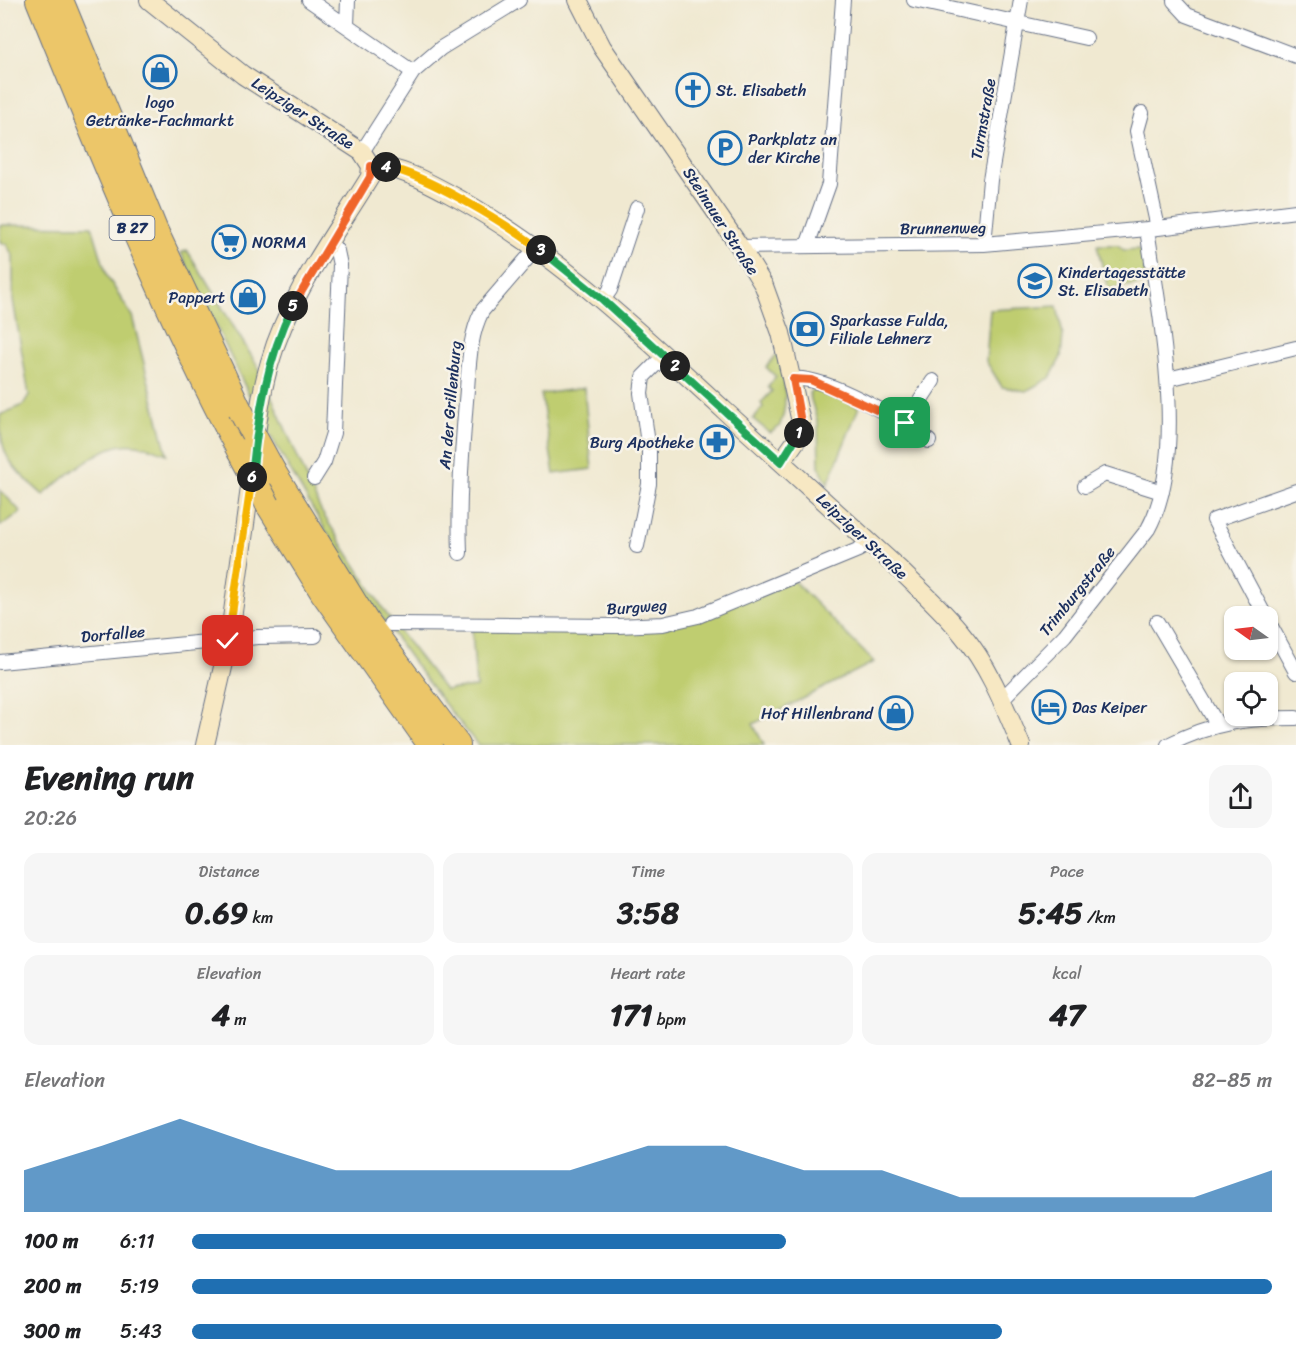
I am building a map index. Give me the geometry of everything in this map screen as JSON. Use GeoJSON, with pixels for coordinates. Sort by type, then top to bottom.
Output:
{"type":"FeatureCollection","features":[{"type":"Feature","properties":{"kind":"highway","name":"B 27"},"geometry":{"type":"LineString","coordinates":[[38,0],[143,253],[182,338],[239,451],[268,504],[328,601],[430,745]]}},
{"type":"Feature","properties":{"kind":"highway","name":"B 27"},"geometry":{"type":"LineString","coordinates":[[61,0],[155,229],[240,410],[274,472],[367,622],[458,745]]}},
{"type":"Feature","properties":{"kind":"main road","name":"Leipziger Straße"},"geometry":{"type":"LineString","coordinates":[[148,0],[243,75],[367,159],[424,180],[499,222],[537,247],[603,300],[870,543],[962,634],[1002,700],[1021,745]]}},
{"type":"Feature","properties":{"kind":"main road","name":"Steinauer Straße"},"geometry":{"type":"LineString","coordinates":[[578,0],[602,47],[740,247],[770,301],[793,379],[800,430],[798,438],[781,462]]}},
{"type":"Feature","properties":{"kind":"main road"},"geometry":{"type":"LineString","coordinates":[[205,745],[228,641],[247,523],[259,408],[270,360],[287,317],[370,177],[367,159]]}},
{"type":"Feature","properties":{"kind":"street"},"geometry":{"type":"LineString","coordinates":[[309,0],[347,24],[413,72]]}},
{"type":"Feature","properties":{"kind":"street"},"geometry":{"type":"LineString","coordinates":[[347,24],[348,0]]}},
{"type":"Feature","properties":{"kind":"street"},"geometry":{"type":"LineString","coordinates":[[367,159],[413,72],[441,48],[501,4],[519,0]]}},
{"type":"Feature","properties":{"kind":"street"},"geometry":{"type":"LineString","coordinates":[[807,246],[829,184],[843,0]]}},
{"type":"Feature","properties":{"kind":"street"},"geometry":{"type":"LineString","coordinates":[[914,0],[1086,38]]}},
{"type":"Feature","properties":{"kind":"street","name":"Turmstraße"},"geometry":{"type":"LineString","coordinates":[[984,244],[990,180],[1021,0]]}},
{"type":"Feature","properties":{"kind":"street"},"geometry":{"type":"LineString","coordinates":[[1174,1],[1187,15],[1296,56]]}},
{"type":"Feature","properties":{"kind":"street","name":"Trimburgstraße"},"geometry":{"type":"LineString","coordinates":[[1002,700],[1065,635],[1148,529],[1156,514],[1162,492],[1168,379],[1152,229],[1137,131],[1142,113]]}},
{"type":"Feature","properties":{"kind":"street"},"geometry":{"type":"LineString","coordinates":[[603,300],[610,290],[637,208]]}},
{"type":"Feature","properties":{"kind":"street","name":"Brunnenweg"},"geometry":{"type":"LineString","coordinates":[[740,247],[984,244],[1152,229],[1296,212]]}},
{"type":"Feature","properties":{"kind":"street"},"geometry":{"type":"LineString","coordinates":[[314,478],[324,462],[333,433],[340,265],[337,250],[330,242]]}},
{"type":"Feature","properties":{"kind":"street","name":"An der Grillenburg"},"geometry":{"type":"LineString","coordinates":[[460,553],[458,503],[469,365],[475,324],[482,311],[537,247]]}},
{"type":"Feature","properties":{"kind":"street"},"geometry":{"type":"LineString","coordinates":[[1168,379],[1296,348]]}},
{"type":"Feature","properties":{"kind":"street"},"geometry":{"type":"LineString","coordinates":[[638,546],[649,484],[650,452],[641,393],[643,376],[664,356]]}},
{"type":"Feature","properties":{"kind":"street"},"geometry":{"type":"LineString","coordinates":[[793,379],[811,380],[905,423],[928,441]]}},
{"type":"Feature","properties":{"kind":"street"},"geometry":{"type":"LineString","coordinates":[[905,423],[933,381]]}},
{"type":"Feature","properties":{"kind":"street"},"geometry":{"type":"LineString","coordinates":[[1085,486],[1104,474],[1162,492]]}},
{"type":"Feature","properties":{"kind":"street"},"geometry":{"type":"LineString","coordinates":[[1260,606],[1214,520],[1296,490]]}},
{"type":"Feature","properties":{"kind":"street","name":"Burgweg"},"geometry":{"type":"LineString","coordinates":[[390,624],[618,627],[663,624],[718,608],[870,543]]}},
{"type":"Feature","properties":{"kind":"street"},"geometry":{"type":"LineString","coordinates":[[1156,622],[1217,724]]}},
{"type":"Feature","properties":{"kind":"street","name":"Dorfallee"},"geometry":{"type":"LineString","coordinates":[[0,662],[228,641],[315,636]]}},
{"type":"Feature","properties":{"kind":"street"},"geometry":{"type":"LineString","coordinates":[[1278,639],[1296,672]]}},
{"type":"Feature","properties":{"kind":"street"},"geometry":{"type":"LineString","coordinates":[[1168,745],[1185,741],[1217,724],[1236,720],[1296,718]]}},
{"type":"Feature","properties":{"kind":"green space"},"geometry":{"type":"Polygon","coordinates":[[[0,225],[92,226],[107,276],[132,316],[167,454],[136,445],[117,446],[87,461],[43,495],[23,477],[10,461],[2,442],[0,415],[23,405],[29,395],[13,300],[13,256],[6,244],[0,242],[0,225]]]}},
{"type":"Feature","properties":{"kind":"green space"},"geometry":{"type":"Polygon","coordinates":[[[1097,245],[1118,245],[1124,250],[1138,249],[1141,252],[1147,283],[1108,289],[1097,245]]]}},
{"type":"Feature","properties":{"kind":"green space"},"geometry":{"type":"Polygon","coordinates":[[[187,250],[260,370],[254,405],[181,253],[187,250]]]}},
{"type":"Feature","properties":{"kind":"green space"},"geometry":{"type":"Polygon","coordinates":[[[1057,306],[1063,335],[1061,357],[1050,378],[1026,391],[1002,387],[986,361],[990,310],[1057,306]]]}},
{"type":"Feature","properties":{"kind":"green space"},"geometry":{"type":"Polygon","coordinates":[[[778,353],[784,380],[785,400],[779,427],[770,433],[753,419],[763,407],[761,403],[772,391],[768,387],[776,377],[766,367],[778,353]]]}},
{"type":"Feature","properties":{"kind":"green space"},"geometry":{"type":"Polygon","coordinates":[[[584,388],[592,469],[554,474],[541,394],[584,388]]]}},
{"type":"Feature","properties":{"kind":"green space"},"geometry":{"type":"Polygon","coordinates":[[[815,388],[859,407],[828,484],[819,466],[818,423],[809,393],[815,388]]]}},
{"type":"Feature","properties":{"kind":"green space"},"geometry":{"type":"Polygon","coordinates":[[[269,391],[321,511],[389,618],[445,690],[476,687],[472,628],[664,627],[793,580],[874,662],[753,724],[764,745],[478,745],[390,629],[311,506],[263,422],[269,391]]]}},
{"type":"Feature","properties":{"kind":"green space"},"geometry":{"type":"Polygon","coordinates":[[[0,490],[21,512],[0,526],[0,490]]]}},
{"type":"Feature","properties":{"kind":"place","name":"logo Getränke-Fachmarkt"},"geometry":{"type":"Point","coordinates":[160,72]}},
{"type":"Feature","properties":{"kind":"place","name":"St. Elisabeth"},"geometry":{"type":"Point","coordinates":[693,90]}},
{"type":"Feature","properties":{"kind":"place","name":"Parkplatz an der Kirche"},"geometry":{"type":"Point","coordinates":[725,148]}},
{"type":"Feature","properties":{"kind":"place","name":"NORMA"},"geometry":{"type":"Point","coordinates":[229,242]}},
{"type":"Feature","properties":{"kind":"place","name":"Kindertagesstätte St. Elisabeth"},"geometry":{"type":"Point","coordinates":[1035,281]}},
{"type":"Feature","properties":{"kind":"place","name":"Pappert"},"geometry":{"type":"Point","coordinates":[248,297]}},
{"type":"Feature","properties":{"kind":"place","name":"Sparkasse Fulda, Filiale Lehnerz"},"geometry":{"type":"Point","coordinates":[807,329]}},
{"type":"Feature","properties":{"kind":"place","name":"Burg Apotheke"},"geometry":{"type":"Point","coordinates":[717,442]}},
{"type":"Feature","properties":{"kind":"place","name":"Das Keiper"},"geometry":{"type":"Point","coordinates":[1049,707]}},
{"type":"Feature","properties":{"kind":"place","name":"Hof Hillenbrand"},"geometry":{"type":"Point","coordinates":[896,713]}},
{"type":"Feature","properties":{"kind":"route"},"geometry":{"type":"LineString","coordinates":[[228,641],[247,523],[259,408],[270,360],[282,327],[297,297],[370,177],[371,166],[388,167],[424,180],[499,222],[537,247],[603,300],[781,462],[798,438],[800,430],[799,406],[793,379],[811,380],[905,423]]}}]}
